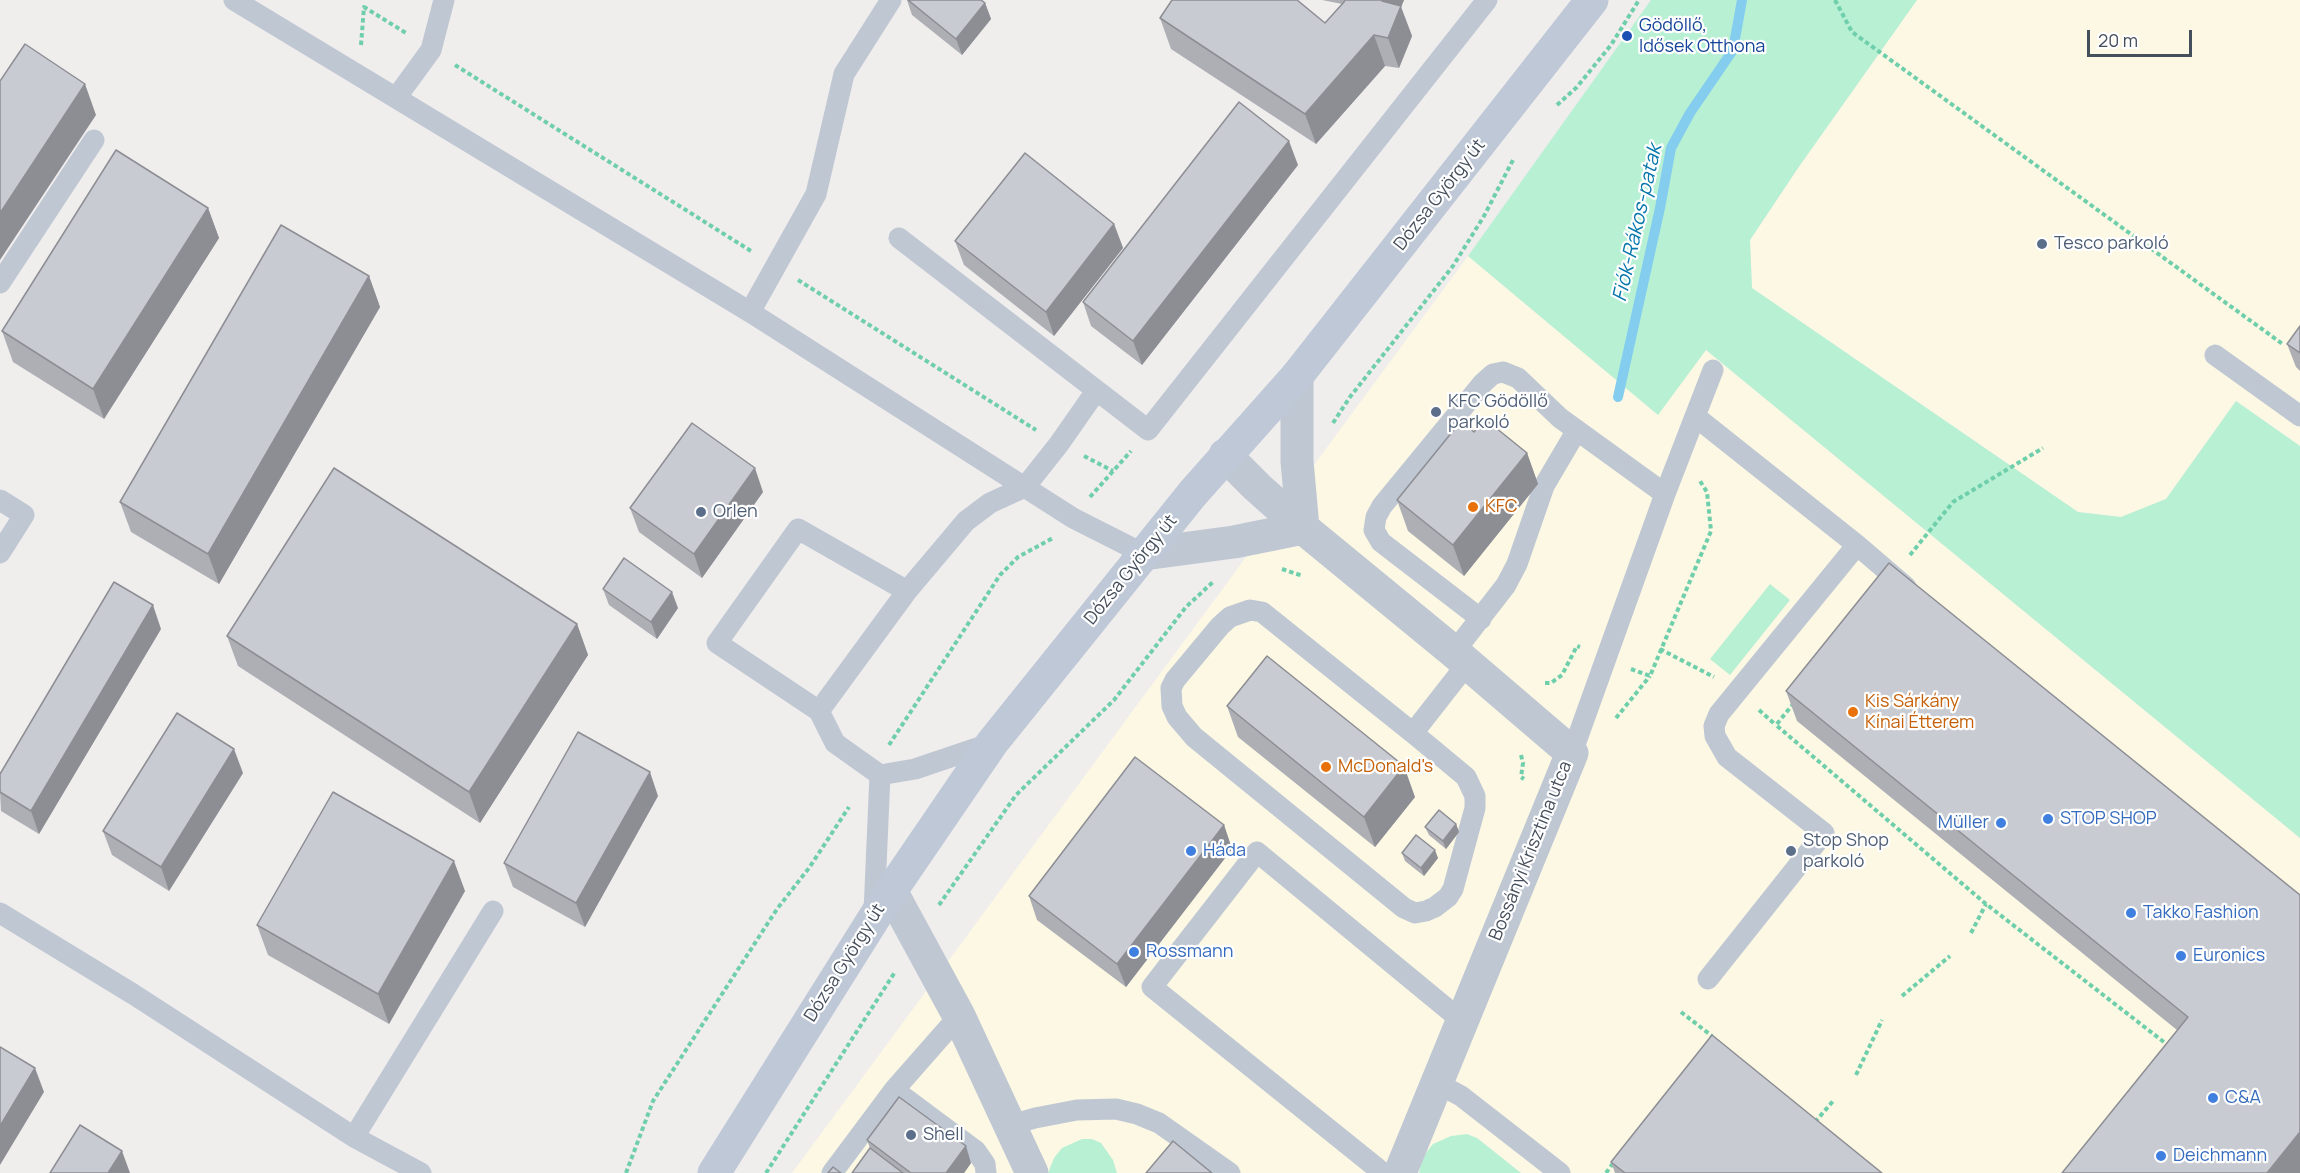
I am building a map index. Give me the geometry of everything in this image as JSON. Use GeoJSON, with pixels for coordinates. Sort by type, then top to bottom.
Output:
{"type":"FeatureCollection","features":[{"type":"Feature","properties":{"kind":"main road","name":"Dózsa György út"},"geometry":{"type":"LineString","coordinates":[[714,1173],[873,918],[992,743],[1226,455],[1297,376],[1592,0]]}},
{"type":"Feature","properties":{"kind":"street"},"geometry":{"type":"LineString","coordinates":[[1144,554],[1234,542],[1304,528],[1297,461],[1297,376]]}},
{"type":"Feature","properties":{"kind":"street","name":"Bossányi Krisztina utca"},"geometry":{"type":"LineString","coordinates":[[1226,455],[1257,487],[1304,528],[1572,753],[1552,797],[1400,1173]]}},
{"type":"Feature","properties":{"kind":"street"},"geometry":{"type":"LineString","coordinates":[[891,891],[958,1016],[1032,1173]]}},
{"type":"Feature","properties":{"kind":"lane"},"geometry":{"type":"LineString","coordinates":[[234,0],[750,312],[1073,518],[1144,554]]}},
{"type":"Feature","properties":{"kind":"lane"},"geometry":{"type":"LineString","coordinates":[[396,98],[431,50],[444,0]]}},
{"type":"Feature","properties":{"kind":"lane"},"geometry":{"type":"LineString","coordinates":[[750,312],[816,194],[844,74],[891,0]]}},
{"type":"Feature","properties":{"kind":"lane"},"geometry":{"type":"LineString","coordinates":[[899,238],[1149,430],[1487,0]]}},
{"type":"Feature","properties":{"kind":"lane"},"geometry":{"type":"LineString","coordinates":[[0,283],[94,140]]}},
{"type":"Feature","properties":{"kind":"lane"},"geometry":{"type":"LineString","coordinates":[[2215,355],[2300,416]]}},
{"type":"Feature","properties":{"kind":"lane"},"geometry":{"type":"LineString","coordinates":[[1572,753],[1665,494],[1713,370]]}},
{"type":"Feature","properties":{"kind":"lane"},"geometry":{"type":"LineString","coordinates":[[1481,619],[1380,542],[1374,530],[1376,516],[1382,506],[1475,392],[1493,374],[1503,372],[1518,378],[1560,418],[1665,494]]}},
{"type":"Feature","properties":{"kind":"lane"},"geometry":{"type":"LineString","coordinates":[[819,711],[907,591],[966,521],[990,503],[1025,487],[1096,391]]}},
{"type":"Feature","properties":{"kind":"lane"},"geometry":{"type":"LineString","coordinates":[[1696,417],[1920,598]]}},
{"type":"Feature","properties":{"kind":"lane"},"geometry":{"type":"LineString","coordinates":[[1413,733],[1461,658],[1481,619],[1506,585],[1517,564],[1544,486],[1577,430]]}},
{"type":"Feature","properties":{"kind":"lane"},"geometry":{"type":"LineString","coordinates":[[0,500],[24,515],[0,553]]}},
{"type":"Feature","properties":{"kind":"lane"},"geometry":{"type":"LineString","coordinates":[[907,591],[798,529],[717,643],[819,711],[835,743],[877,772],[915,769],[992,743]]}},
{"type":"Feature","properties":{"kind":"lane"},"geometry":{"type":"LineString","coordinates":[[1708,979],[1824,833],[1726,756],[1715,736],[1714,726],[1719,714],[1857,545]]}},
{"type":"Feature","properties":{"kind":"lane"},"geometry":{"type":"LineString","coordinates":[[1250,610],[1263,612],[1413,733],[1466,777],[1475,796],[1475,808],[1453,889],[1442,903],[1426,912],[1415,913],[1404,908],[1194,737],[1177,717],[1171,696],[1175,680],[1220,626],[1230,617],[1250,610]]}},
{"type":"Feature","properties":{"kind":"lane"},"geometry":{"type":"LineString","coordinates":[[873,918],[877,772]]}},
{"type":"Feature","properties":{"kind":"lane"},"geometry":{"type":"LineString","coordinates":[[1383,1173],[1152,987],[1257,852],[1462,1021]]}},
{"type":"Feature","properties":{"kind":"lane"},"geometry":{"type":"LineString","coordinates":[[354,1137],[493,911]]}},
{"type":"Feature","properties":{"kind":"lane"},"geometry":{"type":"LineString","coordinates":[[0,913],[133,994],[354,1137],[421,1173]]}},
{"type":"Feature","properties":{"kind":"lane"},"geometry":{"type":"LineString","coordinates":[[832,1173],[894,1090],[958,1016]]}},
{"type":"Feature","properties":{"kind":"lane"},"geometry":{"type":"LineString","coordinates":[[1437,1083],[1461,1096],[1560,1173]]}},
{"type":"Feature","properties":{"kind":"lane"},"geometry":{"type":"LineString","coordinates":[[894,1090],[976,1151],[985,1164],[986,1173]]}},
{"type":"Feature","properties":{"kind":"lane"},"geometry":{"type":"LineString","coordinates":[[1011,1125],[1077,1110],[1095,1108],[1127,1111],[1160,1123],[1230,1173]]}},
{"type":"Feature","properties":{"kind":"path"},"geometry":{"type":"LineString","coordinates":[[1553,109],[1577,87],[1611,45],[1639,0]]}},
{"type":"Feature","properties":{"kind":"path"},"geometry":{"type":"LineString","coordinates":[[1835,0],[1852,32],[2284,345]]}},
{"type":"Feature","properties":{"kind":"path"},"geometry":{"type":"LineString","coordinates":[[355,73],[362,42],[364,7],[1059,444],[1113,471]]}},
{"type":"Feature","properties":{"kind":"path"},"geometry":{"type":"LineString","coordinates":[[1332,427],[1350,397],[1453,266],[1484,216],[1515,157]]}},
{"type":"Feature","properties":{"kind":"path"},"geometry":{"type":"LineString","coordinates":[[1893,576],[1953,502],[2043,448]]}},
{"type":"Feature","properties":{"kind":"path"},"geometry":{"type":"LineString","coordinates":[[1542,684],[1551,683],[1562,675],[1577,646],[1650,676],[1711,531],[1707,492],[1682,449]]}},
{"type":"Feature","properties":{"kind":"path"},"geometry":{"type":"LineString","coordinates":[[626,1173],[653,1101],[777,909],[877,772],[1000,575],[1018,557]]}},
{"type":"Feature","properties":{"kind":"path"},"geometry":{"type":"LineString","coordinates":[[1275,568],[1297,573],[1311,580]]}},
{"type":"Feature","properties":{"kind":"path"},"geometry":{"type":"LineString","coordinates":[[766,1173],[917,937],[1016,795],[1114,700],[1186,607],[1209,584],[1221,576]]}},
{"type":"Feature","properties":{"kind":"path"},"geometry":{"type":"LineString","coordinates":[[1798,697],[1776,725],[1986,904],[2170,1046],[2162,1055]]}},
{"type":"Feature","properties":{"kind":"path"},"geometry":{"type":"LineString","coordinates":[[1520,752],[1523,764],[1521,777],[1552,797]]}},
{"type":"Feature","properties":{"kind":"path"},"geometry":{"type":"LineString","coordinates":[[1971,933],[1986,904]]}},
{"type":"Feature","properties":{"kind":"path"},"geometry":{"type":"LineString","coordinates":[[1902,996],[1950,956]]}},
{"type":"Feature","properties":{"kind":"path"},"geometry":{"type":"LineString","coordinates":[[1681,1012],[1720,1043]]}},
{"type":"Feature","properties":{"kind":"path"},"geometry":{"type":"LineString","coordinates":[[1856,1075],[1882,1020]]}},
{"type":"Feature","properties":{"kind":"path"},"geometry":{"type":"LineString","coordinates":[[1815,1122],[1834,1100]]}},
{"type":"Feature","properties":{"kind":"path"},"geometry":{"type":"LineString","coordinates":[[1807,1114],[1824,1129]]}},
{"type":"Feature","properties":{"kind":"path"},"geometry":{"type":"LineString","coordinates":[[1606,1173],[1620,1155]]}},
{"type":"Feature","properties":{"kind":"shaded area","name":"Tesco parkoló"},"geometry":{"type":"Polygon","coordinates":[[[1917,0],[2300,0],[2300,446],[2236,401],[2166,499],[2121,517],[2078,512],[1752,288],[1750,240],[1917,0]]]}},
{"type":"Feature","properties":{"kind":"shaded area"},"geometry":{"type":"Polygon","coordinates":[[[1468,256],[1657,414],[1705,349],[2300,838],[2300,1173],[1521,1173],[1477,1138],[1422,1158],[1419,1173],[792,1173],[1468,256]]]}},
{"type":"Feature","properties":{"kind":"green space"},"geometry":{"type":"Polygon","coordinates":[[[1651,0],[1917,0],[1750,240],[1752,288],[2078,512],[2121,517],[2166,499],[2236,401],[2300,446],[2300,838],[1706,350],[1658,415],[1468,256],[1651,0]]]}},
{"type":"Feature","properties":{"kind":"green space"},"geometry":{"type":"Polygon","coordinates":[[[1770,584],[1790,600],[1730,675],[1710,659],[1770,584]]]}},
{"type":"Feature","properties":{"kind":"green space"},"geometry":{"type":"Polygon","coordinates":[[[1467,1134],[1477,1138],[1521,1173],[1419,1173],[1422,1158],[1433,1144],[1451,1136],[1467,1134]]]}},
{"type":"Feature","properties":{"kind":"green space"},"geometry":{"type":"Polygon","coordinates":[[[1082,1139],[1092,1139],[1101,1143],[1113,1160],[1117,1173],[1048,1173],[1054,1158],[1062,1148],[1082,1139]]]}},
{"type":"Feature","properties":{"kind":"building"},"geometry":{"type":"Polygon","coordinates":[[[908,0],[981,0],[985,3],[956,39],[908,0]]]}},
{"type":"Feature","properties":{"kind":"building"},"geometry":{"type":"Polygon","coordinates":[[[1172,0],[1297,0],[1325,23],[1345,0],[1382,0],[1401,6],[1388,38],[1374,35],[1305,114],[1160,18],[1172,0]]]}},
{"type":"Feature","properties":{"kind":"building"},"geometry":{"type":"Polygon","coordinates":[[[25,44],[85,84],[0,213],[0,81],[25,44]]]}},
{"type":"Feature","properties":{"kind":"building"},"geometry":{"type":"Polygon","coordinates":[[[1239,102],[1289,141],[1133,341],[1083,302],[1239,102]]]}},
{"type":"Feature","properties":{"kind":"building"},"geometry":{"type":"Polygon","coordinates":[[[116,150],[208,208],[93,389],[2,331],[116,150]]]}},
{"type":"Feature","properties":{"kind":"building"},"geometry":{"type":"Polygon","coordinates":[[[1025,153],[1114,224],[1046,312],[955,241],[1025,153]]]}},
{"type":"Feature","properties":{"kind":"building"},"geometry":{"type":"Polygon","coordinates":[[[281,225],[369,276],[208,554],[120,502],[281,225]]]}},
{"type":"Feature","properties":{"kind":"building"},"geometry":{"type":"Polygon","coordinates":[[[2300,326],[2300,353],[2287,344],[2300,326]]]}},
{"type":"Feature","properties":{"kind":"building"},"geometry":{"type":"Polygon","coordinates":[[[1485,419],[1527,453],[1453,545],[1397,500],[1461,421],[1474,432],[1485,419]]]}},
{"type":"Feature","properties":{"kind":"building","name":"Orlen"},"geometry":{"type":"Polygon","coordinates":[[[692,423],[755,468],[694,554],[630,508],[692,423]]]}},
{"type":"Feature","properties":{"kind":"building"},"geometry":{"type":"Polygon","coordinates":[[[334,468],[577,624],[469,792],[227,636],[334,468]]]}},
{"type":"Feature","properties":{"kind":"building"},"geometry":{"type":"Polygon","coordinates":[[[624,558],[672,592],[651,622],[603,589],[624,558]]]}},
{"type":"Feature","properties":{"kind":"building","name":"STOP SHOP"},"geometry":{"type":"Polygon","coordinates":[[[1889,563],[2300,895],[2300,1132],[2267,1173],[2062,1173],[2188,1017],[1786,691],[1889,563]]]}},
{"type":"Feature","properties":{"kind":"building"},"geometry":{"type":"Polygon","coordinates":[[[114,582],[153,605],[31,811],[0,792],[0,774],[114,582]]]}},
{"type":"Feature","properties":{"kind":"building","name":"McDonald's"},"geometry":{"type":"Polygon","coordinates":[[[1267,656],[1404,766],[1364,817],[1227,706],[1267,656]]]}},
{"type":"Feature","properties":{"kind":"building"},"geometry":{"type":"Polygon","coordinates":[[[177,713],[234,749],[161,867],[103,831],[177,713]]]}},
{"type":"Feature","properties":{"kind":"building"},"geometry":{"type":"Polygon","coordinates":[[[578,732],[650,772],[576,903],[504,863],[578,732]]]}},
{"type":"Feature","properties":{"kind":"building"},"geometry":{"type":"Polygon","coordinates":[[[1135,757],[1224,825],[1117,964],[1029,896],[1135,757]]]}},
{"type":"Feature","properties":{"kind":"building"},"geometry":{"type":"Polygon","coordinates":[[[333,792],[454,861],[378,994],[257,925],[333,792]]]}},
{"type":"Feature","properties":{"kind":"building"},"geometry":{"type":"Polygon","coordinates":[[[1439,810],[1456,824],[1443,841],[1425,827],[1439,810]]]}},
{"type":"Feature","properties":{"kind":"building"},"geometry":{"type":"Polygon","coordinates":[[[1416,835],[1435,850],[1421,868],[1402,853],[1416,835]]]}},
{"type":"Feature","properties":{"kind":"building"},"geometry":{"type":"Polygon","coordinates":[[[1712,1035],[1882,1173],[1625,1173],[1611,1162],[1712,1035]]]}},
{"type":"Feature","properties":{"kind":"building"},"geometry":{"type":"Polygon","coordinates":[[[0,1047],[35,1068],[0,1126],[0,1047]]]}},
{"type":"Feature","properties":{"kind":"building","name":"Shell"},"geometry":{"type":"Polygon","coordinates":[[[899,1097],[966,1146],[946,1173],[911,1173],[867,1140],[899,1097]]]}},
{"type":"Feature","properties":{"kind":"building"},"geometry":{"type":"Polygon","coordinates":[[[80,1125],[122,1151],[108,1173],[50,1173],[80,1125]]]}},
{"type":"Feature","properties":{"kind":"building"},"geometry":{"type":"Polygon","coordinates":[[[1173,1141],[1212,1173],[1146,1173],[1173,1141]]]}},
{"type":"Feature","properties":{"kind":"building"},"geometry":{"type":"Polygon","coordinates":[[[870,1148],[903,1173],[852,1173],[870,1148]]]}},
{"type":"Feature","properties":{"kind":"building"},"geometry":{"type":"Polygon","coordinates":[[[833,1167],[841,1173],[828,1173],[833,1167]]]}},
{"type":"Feature","properties":{"kind":"waterway","name":"Fiók-Rákos-patak"},"geometry":{"type":"LineString","coordinates":[[1618,397],[1671,148],[1690,113],[1733,50],[1742,0]]}},
{"type":"Feature","properties":{"kind":"place","name":"Gödöllő, Idősek Otthona"},"geometry":{"type":"Point","coordinates":[1627,36]}},
{"type":"Feature","properties":{"kind":"place","name":"Tesco parkoló"},"geometry":{"type":"Point","coordinates":[2042,244]}},
{"type":"Feature","properties":{"kind":"place","name":"KFC Gödöllő parkoló"},"geometry":{"type":"Point","coordinates":[1436,412]}},
{"type":"Feature","properties":{"kind":"place","name":"KFC"},"geometry":{"type":"Point","coordinates":[1473,507]}},
{"type":"Feature","properties":{"kind":"place","name":"Orlen"},"geometry":{"type":"Point","coordinates":[701,512]}},
{"type":"Feature","properties":{"kind":"place","name":"Kis Sárkány Kínai Étterem"},"geometry":{"type":"Point","coordinates":[1853,712]}},
{"type":"Feature","properties":{"kind":"place","name":"McDonald's"},"geometry":{"type":"Point","coordinates":[1326,767]}},
{"type":"Feature","properties":{"kind":"place","name":"STOP SHOP"},"geometry":{"type":"Point","coordinates":[2048,819]}},
{"type":"Feature","properties":{"kind":"place","name":"Müller"},"geometry":{"type":"Point","coordinates":[2001,823]}},
{"type":"Feature","properties":{"kind":"place","name":"Háda"},"geometry":{"type":"Point","coordinates":[1191,851]}},
{"type":"Feature","properties":{"kind":"place","name":"Stop Shop parkoló"},"geometry":{"type":"Point","coordinates":[1791,851]}},
{"type":"Feature","properties":{"kind":"place","name":"Takko Fashion"},"geometry":{"type":"Point","coordinates":[2131,913]}},
{"type":"Feature","properties":{"kind":"place","name":"Rossmann"},"geometry":{"type":"Point","coordinates":[1134,952]}},
{"type":"Feature","properties":{"kind":"place","name":"Euronics"},"geometry":{"type":"Point","coordinates":[2181,956]}},
{"type":"Feature","properties":{"kind":"place","name":"C&A"},"geometry":{"type":"Point","coordinates":[2213,1098]}},
{"type":"Feature","properties":{"kind":"place","name":"Shell"},"geometry":{"type":"Point","coordinates":[911,1135]}},
{"type":"Feature","properties":{"kind":"place","name":"Deichmann"},"geometry":{"type":"Point","coordinates":[2161,1156]}}]}
